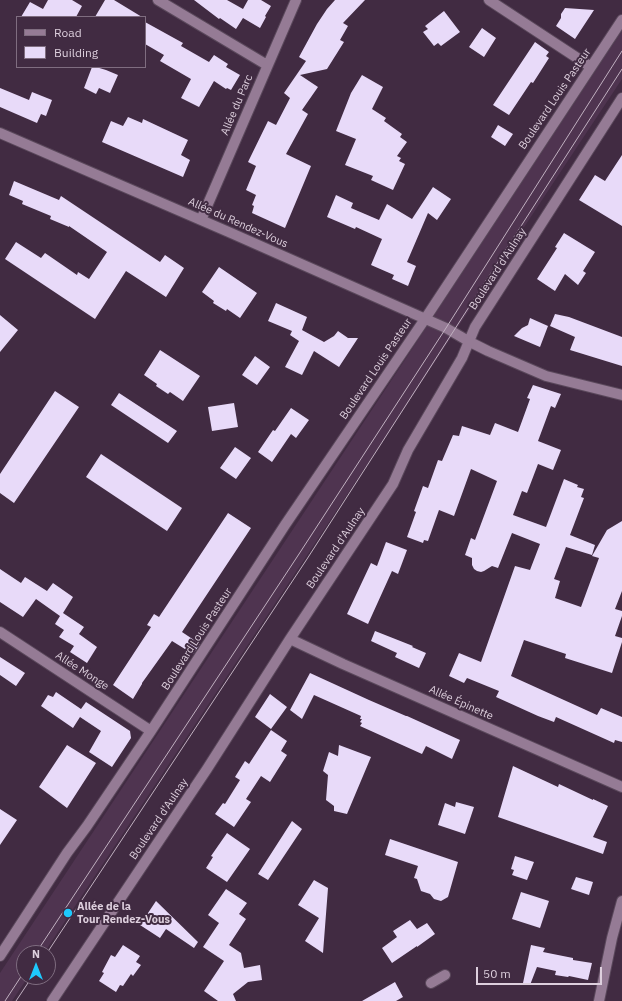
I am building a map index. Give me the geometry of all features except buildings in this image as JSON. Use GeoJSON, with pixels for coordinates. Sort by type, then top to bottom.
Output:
{"type":"FeatureCollection","features":[{"type":"Feature","properties":{"kind":"street"},"geometry":{"type":"LineString","coordinates":[[158,0],[267,65]]}},
{"type":"Feature","properties":{"kind":"street","name":"Allée du Parc"},"geometry":{"type":"LineString","coordinates":[[201,220],[296,0]]}},
{"type":"Feature","properties":{"kind":"street"},"geometry":{"type":"LineString","coordinates":[[489,0],[591,68]]}},
{"type":"Feature","properties":{"kind":"street","name":"Boulevard Louis Pasteur"},"geometry":{"type":"LineString","coordinates":[[151,731],[285,525],[425,319],[622,20]]}},
{"type":"Feature","properties":{"kind":"street","name":"Boulevard d'Aulnay"},"geometry":{"type":"LineString","coordinates":[[52,1001],[207,769],[290,639],[393,484],[408,450],[462,358],[467,340],[622,98]]}},
{"type":"Feature","properties":{"kind":"street","name":"Allée du Rendez-Vous"},"geometry":{"type":"LineString","coordinates":[[0,133],[446,328],[488,351],[546,376],[622,395]]}},
{"type":"Feature","properties":{"kind":"street","name":"Allée Monge"},"geometry":{"type":"LineString","coordinates":[[0,632],[151,731]]}},
{"type":"Feature","properties":{"kind":"street","name":"Allée Épinette"},"geometry":{"type":"LineString","coordinates":[[290,639],[350,668],[622,787]]}},
{"type":"Feature","properties":{"kind":"street"},"geometry":{"type":"LineString","coordinates":[[0,956],[67,852],[87,826],[151,731]]}},
{"type":"Feature","properties":{"kind":"street"},"geometry":{"type":"LineString","coordinates":[[599,1001],[612,938],[622,901]]}},
{"type":"Feature","properties":{"kind":"street"},"geometry":{"type":"LineString","coordinates":[[431,983],[445,976]]}},
{"type":"Feature","properties":{"kind":"shaded area"},"geometry":{"type":"Polygon","coordinates":[[[622,31],[622,79],[49,945],[18,945],[622,31]]]}},
{"type":"Feature","properties":{"kind":"shaded area"},"geometry":{"type":"Polygon","coordinates":[[[16,949],[16,985],[23,985],[12,1001],[0,1001],[0,973],[16,949]]]}},
{"type":"Feature","properties":{"kind":"tram line"},"geometry":{"type":"LineString","coordinates":[[41,945],[446,328],[622,51]]}},
{"type":"Feature","properties":{"kind":"tram line"},"geometry":{"type":"LineString","coordinates":[[52,945],[307,559],[622,69]]}},
{"type":"Feature","properties":{"kind":"tram line"},"geometry":{"type":"LineString","coordinates":[[5,1001],[16,984]]}},
{"type":"Feature","properties":{"kind":"tram line"},"geometry":{"type":"LineString","coordinates":[[16,1001],[27,985]]}},
{"type":"Feature","properties":{"kind":"place","name":"Allée de la Tour Rendez-Vous"},"geometry":{"type":"Point","coordinates":[68,913]}}]}
